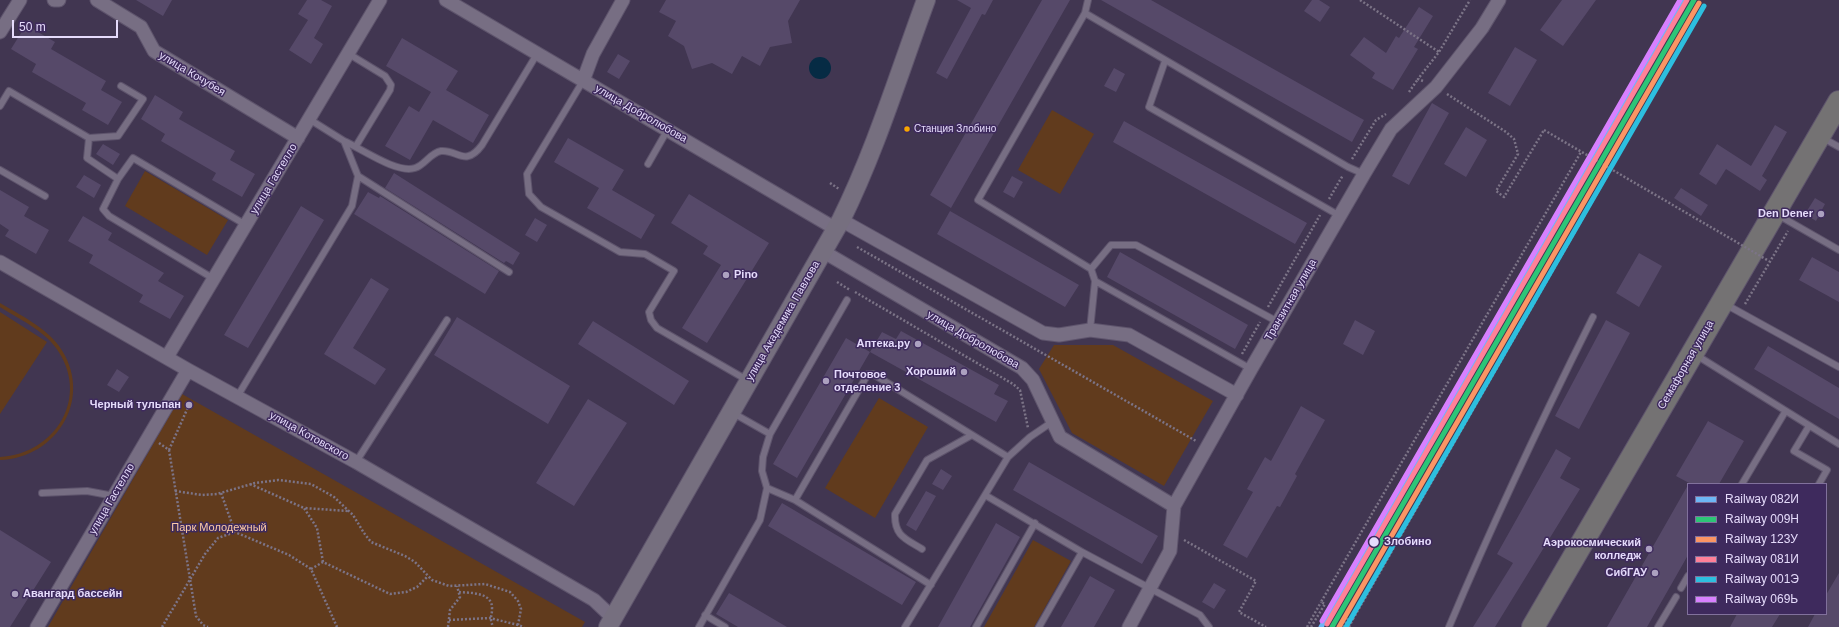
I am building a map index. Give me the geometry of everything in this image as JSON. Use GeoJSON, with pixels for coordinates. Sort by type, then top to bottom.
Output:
{"type":"FeatureCollection","features":[{"type":"Feature","properties":{"kind":"highway","name":"Семафорная улица"},"geometry":{"type":"LineString","coordinates":[[1533,627],[1839,102]]}},
{"type":"Feature","properties":{"kind":"main road","name":"улица Академика Павлова"},"geometry":{"type":"LineString","coordinates":[[613,623],[732,412],[748,380],[839,224],[853,195],[885,116],[926,0]]}},
{"type":"Feature","properties":{"kind":"street"},"geometry":{"type":"LineString","coordinates":[[0,32],[20,0]]}},
{"type":"Feature","properties":{"kind":"street"},"geometry":{"type":"LineString","coordinates":[[54,0],[59,0]]}},
{"type":"Feature","properties":{"kind":"street","name":"улица Кочубея"},"geometry":{"type":"LineString","coordinates":[[97,0],[141,27],[154,51],[298,138]]}},
{"type":"Feature","properties":{"kind":"street","name":"улица Гастелло"},"geometry":{"type":"LineString","coordinates":[[167,357],[380,0]]}},
{"type":"Feature","properties":{"kind":"street","name":"улица Добролюбова"},"geometry":{"type":"LineString","coordinates":[[446,0],[583,81],[668,129],[839,224],[1043,333],[1058,335],[1090,330],[1129,335],[1237,395]]}},
{"type":"Feature","properties":{"kind":"street"},"geometry":{"type":"LineString","coordinates":[[583,81],[593,54],[623,0]]}},
{"type":"Feature","properties":{"kind":"street","name":"Транзитная улица"},"geometry":{"type":"LineString","coordinates":[[1129,627],[1170,551],[1174,506],[1251,368],[1364,174],[1391,129],[1436,87],[1482,28],[1499,0]]}},
{"type":"Feature","properties":{"kind":"street","name":"улица Добролюбова"},"geometry":{"type":"LineString","coordinates":[[824,252],[1022,368],[1033,380],[1060,437],[1174,506]]}},
{"type":"Feature","properties":{"kind":"street","name":"улица Котовского"},"geometry":{"type":"LineString","coordinates":[[0,262],[188,370],[356,462],[594,600],[613,623]]}},
{"type":"Feature","properties":{"kind":"street","name":"улица Гастелло"},"geometry":{"type":"LineString","coordinates":[[37,627],[188,370]]}},
{"type":"Feature","properties":{"kind":"lane"},"geometry":{"type":"LineString","coordinates":[[1088,0],[1085,13],[978,200],[1091,269],[1095,281],[1090,330]]}},
{"type":"Feature","properties":{"kind":"lane"},"geometry":{"type":"LineString","coordinates":[[1085,13],[1348,167],[1364,174]]}},
{"type":"Feature","properties":{"kind":"lane"},"geometry":{"type":"LineString","coordinates":[[349,54],[386,76],[391,85],[390,90],[356,146]]}},
{"type":"Feature","properties":{"kind":"lane"},"geometry":{"type":"LineString","coordinates":[[309,119],[344,141],[403,169],[420,166],[429,157],[441,151],[450,152],[461,156],[474,154],[482,145],[537,54]]}},
{"type":"Feature","properties":{"kind":"lane"},"geometry":{"type":"LineString","coordinates":[[1166,61],[1149,107],[1340,216]]}},
{"type":"Feature","properties":{"kind":"lane"},"geometry":{"type":"LineString","coordinates":[[583,81],[527,174],[528,194],[541,207],[620,252],[645,254],[674,271],[649,312],[651,320],[658,328],[748,380]]}},
{"type":"Feature","properties":{"kind":"lane"},"geometry":{"type":"LineString","coordinates":[[0,106],[9,91],[89,138],[118,136],[143,99],[121,86]]}},
{"type":"Feature","properties":{"kind":"lane"},"geometry":{"type":"LineString","coordinates":[[648,164],[668,129]]}},
{"type":"Feature","properties":{"kind":"lane"},"geometry":{"type":"LineString","coordinates":[[1819,136],[1839,147]]}},
{"type":"Feature","properties":{"kind":"lane"},"geometry":{"type":"LineString","coordinates":[[89,138],[87,158],[118,179]]}},
{"type":"Feature","properties":{"kind":"lane"},"geometry":{"type":"LineString","coordinates":[[237,397],[352,206],[358,176],[344,141]]}},
{"type":"Feature","properties":{"kind":"lane"},"geometry":{"type":"LineString","coordinates":[[214,279],[109,216],[103,208],[118,179],[134,158],[246,225]]}},
{"type":"Feature","properties":{"kind":"lane"},"geometry":{"type":"LineString","coordinates":[[0,170],[45,196]]}},
{"type":"Feature","properties":{"kind":"lane"},"geometry":{"type":"LineString","coordinates":[[358,176],[509,272]]}},
{"type":"Feature","properties":{"kind":"lane"},"geometry":{"type":"LineString","coordinates":[[1774,213],[1839,250]]}},
{"type":"Feature","properties":{"kind":"lane"},"geometry":{"type":"LineString","coordinates":[[1091,269],[1111,245],[1136,245],[1278,322]]}},
{"type":"Feature","properties":{"kind":"lane"},"geometry":{"type":"LineString","coordinates":[[1095,281],[1251,368]]}},
{"type":"Feature","properties":{"kind":"lane"},"geometry":{"type":"LineString","coordinates":[[699,627],[760,520],[767,488],[762,471],[763,457],[770,434],[847,300]]}},
{"type":"Feature","properties":{"kind":"lane"},"geometry":{"type":"LineString","coordinates":[[1722,302],[1839,367]]}},
{"type":"Feature","properties":{"kind":"lane"},"geometry":{"type":"LineString","coordinates":[[1449,627],[1474,568],[1547,408],[1593,317]]}},
{"type":"Feature","properties":{"kind":"lane"},"geometry":{"type":"LineString","coordinates":[[356,462],[447,320]]}},
{"type":"Feature","properties":{"kind":"lane"},"geometry":{"type":"LineString","coordinates":[[1693,353],[1785,412],[1839,444]]}},
{"type":"Feature","properties":{"kind":"lane"},"geometry":{"type":"LineString","coordinates":[[795,500],[868,374],[873,374],[1008,457]]}},
{"type":"Feature","properties":{"kind":"lane"},"geometry":{"type":"LineString","coordinates":[[732,412],[770,434]]}},
{"type":"Feature","properties":{"kind":"lane"},"geometry":{"type":"LineString","coordinates":[[1743,483],[1785,412]]}},
{"type":"Feature","properties":{"kind":"lane"},"geometry":{"type":"LineString","coordinates":[[905,627],[1008,457],[1030,437],[1052,422]]}},
{"type":"Feature","properties":{"kind":"lane"},"geometry":{"type":"LineString","coordinates":[[1809,426],[1794,451],[1827,470],[1820,483]]}},
{"type":"Feature","properties":{"kind":"lane"},"geometry":{"type":"LineString","coordinates":[[922,549],[900,535],[895,524],[895,514],[927,460],[972,435]]}},
{"type":"Feature","properties":{"kind":"lane"},"geometry":{"type":"LineString","coordinates":[[767,488],[795,500],[931,585]]}},
{"type":"Feature","properties":{"kind":"lane"},"geometry":{"type":"LineString","coordinates":[[42,493],[87,490],[114,496]]}},
{"type":"Feature","properties":{"kind":"lane"},"geometry":{"type":"LineString","coordinates":[[984,495],[1035,523],[1082,552],[1200,615],[1209,627]]}},
{"type":"Feature","properties":{"kind":"lane"},"geometry":{"type":"LineString","coordinates":[[976,627],[1035,523]]}},
{"type":"Feature","properties":{"kind":"lane"},"geometry":{"type":"LineString","coordinates":[[1039,627],[1082,552]]}},
{"type":"Feature","properties":{"kind":"lane"},"geometry":{"type":"LineString","coordinates":[[1681,588],[1687,578]]}},
{"type":"Feature","properties":{"kind":"lane"},"geometry":{"type":"LineString","coordinates":[[1658,627],[1676,597]]}},
{"type":"Feature","properties":{"kind":"lane"},"geometry":{"type":"LineString","coordinates":[[706,615],[726,627]]}},
{"type":"Feature","properties":{"kind":"path"},"geometry":{"type":"LineString","coordinates":[[1360,0],[1439,52]]}},
{"type":"Feature","properties":{"kind":"path"},"geometry":{"type":"LineString","coordinates":[[1470,0],[1439,52],[1418,79],[1436,87],[1506,132],[1514,139],[1518,154],[1496,191],[1504,197],[1544,130],[1769,261]]}},
{"type":"Feature","properties":{"kind":"path"},"geometry":{"type":"LineString","coordinates":[[1307,627],[1581,152]]}},
{"type":"Feature","properties":{"kind":"path"},"geometry":{"type":"LineString","coordinates":[[1349,627],[1611,169]]}},
{"type":"Feature","properties":{"kind":"path"},"geometry":{"type":"LineString","coordinates":[[830,183],[840,189]]}},
{"type":"Feature","properties":{"kind":"path"},"geometry":{"type":"LineString","coordinates":[[1746,303],[1787,232]]}},
{"type":"Feature","properties":{"kind":"path"},"geometry":{"type":"LineString","coordinates":[[857,247],[1201,444]]}},
{"type":"Feature","properties":{"kind":"path"},"geometry":{"type":"LineString","coordinates":[[837,282],[1020,390],[1030,437]]}},
{"type":"Feature","properties":{"kind":"path"},"geometry":{"type":"LineString","coordinates":[[189,405],[169,450],[196,616],[202,626],[208,627]]}},
{"type":"Feature","properties":{"kind":"path"},"geometry":{"type":"LineString","coordinates":[[155,440],[169,450]]}},
{"type":"Feature","properties":{"kind":"path"},"geometry":{"type":"LineString","coordinates":[[175,491],[202,496],[221,493],[250,484],[278,480],[311,484],[321,488],[334,497],[349,511],[371,542],[405,556],[415,562],[428,576],[439,583],[457,586],[485,584],[510,592],[518,601],[520,609],[518,624]]}},
{"type":"Feature","properties":{"kind":"path"},"geometry":{"type":"LineString","coordinates":[[250,484],[304,508],[349,511]]}},
{"type":"Feature","properties":{"kind":"path"},"geometry":{"type":"LineString","coordinates":[[221,493],[235,532]]}},
{"type":"Feature","properties":{"kind":"path"},"geometry":{"type":"LineString","coordinates":[[304,508],[317,528],[323,562]]}},
{"type":"Feature","properties":{"kind":"path"},"geometry":{"type":"LineString","coordinates":[[162,627],[205,554],[218,538],[235,532],[289,555],[311,569],[337,627]]}},
{"type":"Feature","properties":{"kind":"path"},"geometry":{"type":"LineString","coordinates":[[1171,533],[1256,581],[1239,612],[1265,627]]}},
{"type":"Feature","properties":{"kind":"path"},"geometry":{"type":"LineString","coordinates":[[311,569],[323,562]]}},
{"type":"Feature","properties":{"kind":"path"},"geometry":{"type":"LineString","coordinates":[[323,562],[390,594],[406,592],[428,576]]}},
{"type":"Feature","properties":{"kind":"path"},"geometry":{"type":"LineString","coordinates":[[448,627],[450,610],[460,596],[457,586]]}},
{"type":"Feature","properties":{"kind":"path"},"geometry":{"type":"LineString","coordinates":[[459,592],[478,594],[486,597],[491,602],[492,608],[490,618],[493,627]]}},
{"type":"Feature","properties":{"kind":"path"},"geometry":{"type":"LineString","coordinates":[[1311,627],[1324,604],[1321,602]]}},
{"type":"Feature","properties":{"kind":"path"},"geometry":{"type":"LineString","coordinates":[[1343,627],[1349,617],[1353,619]]}},
{"type":"Feature","properties":{"kind":"path"},"geometry":{"type":"LineString","coordinates":[[449,620],[490,618],[518,624],[524,627]]}},
{"type":"Feature","properties":{"kind":"green space"},"geometry":{"type":"Polygon","coordinates":[[[1052,110],[1094,134],[1060,194],[1018,170],[1052,110]]]}},
{"type":"Feature","properties":{"kind":"green space"},"geometry":{"type":"Polygon","coordinates":[[[145,171],[228,220],[207,255],[125,206],[145,171]]]}},
{"type":"Feature","properties":{"kind":"green space"},"geometry":{"type":"Polygon","coordinates":[[[0,303],[32,322],[53,339],[59,346],[69,365],[73,385],[71,404],[65,421],[54,436],[39,448],[21,457],[0,460],[0,457],[20,453],[37,445],[52,434],[62,419],[68,403],[70,385],[66,366],[51,342],[30,325],[0,307],[0,303]]]}},
{"type":"Feature","properties":{"kind":"green space"},"geometry":{"type":"Polygon","coordinates":[[[0,312],[47,342],[0,414],[0,312]]]}},
{"type":"Feature","properties":{"kind":"green space"},"geometry":{"type":"Polygon","coordinates":[[[1054,345],[1113,345],[1213,401],[1164,486],[1072,433],[1039,369],[1054,345]]]}},
{"type":"Feature","properties":{"kind":"green space","name":"Парк Молодежный"},"geometry":{"type":"Polygon","coordinates":[[[182,394],[585,622],[582,627],[48,627],[182,394]]]}},
{"type":"Feature","properties":{"kind":"green space"},"geometry":{"type":"Polygon","coordinates":[[[879,398],[928,427],[875,518],[825,488],[879,398]]]}},
{"type":"Feature","properties":{"kind":"green space"},"geometry":{"type":"Polygon","coordinates":[[[1033,540],[1071,561],[1034,627],[984,627],[1033,540]]]}},
{"type":"Feature","properties":{"kind":"water"},"geometry":{"type":"Polygon","coordinates":[[[820,57],[828,60],[831,68],[828,76],[820,79],[812,76],[809,68],[812,60],[820,57]]]}},
{"type":"Feature","properties":{"kind":"building"},"geometry":{"type":"Polygon","coordinates":[[[136,0],[172,0],[163,16],[136,0]]]}},
{"type":"Feature","properties":{"kind":"building"},"geometry":{"type":"Polygon","coordinates":[[[307,0],[321,0],[332,6],[314,38],[323,44],[311,64],[289,50],[308,20],[298,14],[307,0]]]}},
{"type":"Feature","properties":{"kind":"building"},"geometry":{"type":"Polygon","coordinates":[[[666,0],[800,0],[788,21],[792,43],[770,47],[760,66],[742,56],[732,74],[712,63],[692,69],[684,46],[668,36],[676,21],[659,12],[666,0]]]}},
{"type":"Feature","properties":{"kind":"building"},"geometry":{"type":"Polygon","coordinates":[[[957,0],[993,0],[985,15],[982,14],[947,79],[936,73],[971,8],[957,0]]]}},
{"type":"Feature","properties":{"kind":"building"},"geometry":{"type":"Polygon","coordinates":[[[1042,0],[1070,0],[951,208],[930,195],[1042,0]]]}},
{"type":"Feature","properties":{"kind":"building"},"geometry":{"type":"Polygon","coordinates":[[[1101,0],[1151,0],[1364,120],[1352,142],[1101,0]]]}},
{"type":"Feature","properties":{"kind":"building"},"geometry":{"type":"Polygon","coordinates":[[[1312,0],[1319,0],[1330,7],[1320,22],[1304,11],[1312,0]]]}},
{"type":"Feature","properties":{"kind":"building"},"geometry":{"type":"Polygon","coordinates":[[[1562,0],[1596,0],[1563,46],[1540,30],[1562,0]]]}},
{"type":"Feature","properties":{"kind":"building"},"geometry":{"type":"Polygon","coordinates":[[[1419,7],[1433,16],[1414,47],[1418,49],[1393,90],[1372,78],[1375,73],[1350,55],[1364,37],[1386,53],[1396,36],[1399,38],[1419,7]]]}},
{"type":"Feature","properties":{"kind":"building"},"geometry":{"type":"Polygon","coordinates":[[[26,25],[55,42],[51,49],[106,81],[101,90],[122,102],[108,125],[82,110],[86,103],[32,72],[36,64],[11,49],[26,25]]]}},
{"type":"Feature","properties":{"kind":"building"},"geometry":{"type":"Polygon","coordinates":[[[402,38],[458,71],[446,90],[489,115],[473,143],[433,120],[410,160],[385,146],[409,106],[419,112],[431,92],[386,66],[402,38]]]}},
{"type":"Feature","properties":{"kind":"building"},"geometry":{"type":"Polygon","coordinates":[[[1515,47],[1537,60],[1510,106],[1488,93],[1515,47]]]}},
{"type":"Feature","properties":{"kind":"building"},"geometry":{"type":"Polygon","coordinates":[[[618,54],[630,61],[619,79],[607,72],[618,54]]]}},
{"type":"Feature","properties":{"kind":"building"},"geometry":{"type":"Polygon","coordinates":[[[1114,68],[1125,74],[1116,92],[1104,86],[1114,68]]]}},
{"type":"Feature","properties":{"kind":"building"},"geometry":{"type":"Polygon","coordinates":[[[155,95],[183,112],[179,119],[235,151],[230,160],[255,174],[242,197],[212,180],[216,173],[161,141],[165,134],[141,119],[155,95]]]}},
{"type":"Feature","properties":{"kind":"building"},"geometry":{"type":"Polygon","coordinates":[[[1432,103],[1449,113],[1409,185],[1392,176],[1432,103]]]}},
{"type":"Feature","properties":{"kind":"building"},"geometry":{"type":"Polygon","coordinates":[[[1124,121],[1307,223],[1295,244],[1113,142],[1124,121]]]}},
{"type":"Feature","properties":{"kind":"building"},"geometry":{"type":"Polygon","coordinates":[[[1775,125],[1787,132],[1762,176],[1767,180],[1760,191],[1726,169],[1716,185],[1699,174],[1717,144],[1751,166],[1775,125]]]}},
{"type":"Feature","properties":{"kind":"building"},"geometry":{"type":"Polygon","coordinates":[[[1466,127],[1487,140],[1466,177],[1444,164],[1466,127]]]}},
{"type":"Feature","properties":{"kind":"building"},"geometry":{"type":"Polygon","coordinates":[[[568,138],[624,170],[612,190],[655,215],[641,239],[587,208],[599,188],[554,162],[568,138]]]}},
{"type":"Feature","properties":{"kind":"building"},"geometry":{"type":"Polygon","coordinates":[[[103,144],[120,154],[113,165],[96,154],[103,144]]]}},
{"type":"Feature","properties":{"kind":"building"},"geometry":{"type":"Polygon","coordinates":[[[394,173],[520,253],[513,265],[506,261],[504,263],[385,188],[394,173]]]}},
{"type":"Feature","properties":{"kind":"building"},"geometry":{"type":"Polygon","coordinates":[[[84,175],[101,185],[94,198],[76,187],[84,175]]]}},
{"type":"Feature","properties":{"kind":"building"},"geometry":{"type":"Polygon","coordinates":[[[1012,176],[1023,182],[1014,198],[1003,192],[1012,176]]]}},
{"type":"Feature","properties":{"kind":"building"},"geometry":{"type":"Polygon","coordinates":[[[1681,188],[1708,205],[1701,216],[1674,198],[1681,188]]]}},
{"type":"Feature","properties":{"kind":"building"},"geometry":{"type":"Polygon","coordinates":[[[0,190],[29,207],[24,216],[49,230],[36,254],[5,236],[9,230],[0,224],[0,190]]]}},
{"type":"Feature","properties":{"kind":"building"},"geometry":{"type":"Polygon","coordinates":[[[368,192],[379,198],[380,196],[499,271],[485,294],[354,214],[368,192]]]}},
{"type":"Feature","properties":{"kind":"building"},"geometry":{"type":"Polygon","coordinates":[[[689,194],[769,243],[707,343],[682,328],[721,265],[703,254],[708,246],[671,223],[689,194]]]}},
{"type":"Feature","properties":{"kind":"building"},"geometry":{"type":"Polygon","coordinates":[[[1815,198],[1825,204],[1816,221],[1805,214],[1815,198]]]}},
{"type":"Feature","properties":{"kind":"building"},"geometry":{"type":"Polygon","coordinates":[[[301,206],[324,220],[248,348],[224,335],[301,206]]]}},
{"type":"Feature","properties":{"kind":"building"},"geometry":{"type":"Polygon","coordinates":[[[950,211],[1079,285],[1065,307],[937,234],[950,211]]]}},
{"type":"Feature","properties":{"kind":"building"},"geometry":{"type":"Polygon","coordinates":[[[83,216],[112,233],[108,240],[164,273],[158,281],[184,296],[170,319],[139,302],[143,295],[89,263],[93,255],[68,241],[83,216]]]}},
{"type":"Feature","properties":{"kind":"building"},"geometry":{"type":"Polygon","coordinates":[[[535,218],[547,225],[537,242],[525,235],[535,218]]]}},
{"type":"Feature","properties":{"kind":"building"},"geometry":{"type":"Polygon","coordinates":[[[1120,252],[1248,325],[1235,349],[1107,277],[1120,252]]]}},
{"type":"Feature","properties":{"kind":"building"},"geometry":{"type":"Polygon","coordinates":[[[1639,253],[1662,266],[1639,307],[1616,293],[1639,253]]]}},
{"type":"Feature","properties":{"kind":"building"},"geometry":{"type":"Polygon","coordinates":[[[1812,257],[1839,272],[1839,302],[1799,280],[1812,257]]]}},
{"type":"Feature","properties":{"kind":"building"},"geometry":{"type":"Polygon","coordinates":[[[371,278],[389,289],[353,348],[386,369],[375,385],[324,354],[371,278]]]}},
{"type":"Feature","properties":{"kind":"building"},"geometry":{"type":"Polygon","coordinates":[[[457,317],[570,386],[548,424],[434,355],[457,317]]]}},
{"type":"Feature","properties":{"kind":"building"},"geometry":{"type":"Polygon","coordinates":[[[1355,320],[1375,331],[1363,355],[1343,344],[1355,320]]]}},
{"type":"Feature","properties":{"kind":"building"},"geometry":{"type":"Polygon","coordinates":[[[1606,320],[1630,333],[1579,429],[1555,416],[1606,320]]]}},
{"type":"Feature","properties":{"kind":"building"},"geometry":{"type":"Polygon","coordinates":[[[593,321],[689,381],[674,405],[578,344],[593,321]]]}},
{"type":"Feature","properties":{"kind":"building"},"geometry":{"type":"Polygon","coordinates":[[[901,331],[999,385],[994,394],[1008,401],[996,422],[870,352],[882,332],[896,339],[901,331]]]}},
{"type":"Feature","properties":{"kind":"building"},"geometry":{"type":"Polygon","coordinates":[[[846,338],[870,352],[797,478],[773,464],[846,338]]]}},
{"type":"Feature","properties":{"kind":"building"},"geometry":{"type":"Polygon","coordinates":[[[1768,346],[1839,388],[1839,419],[1754,369],[1768,346]]]}},
{"type":"Feature","properties":{"kind":"building"},"geometry":{"type":"Polygon","coordinates":[[[117,369],[129,377],[119,392],[107,385],[117,369]]]}},
{"type":"Feature","properties":{"kind":"building"},"geometry":{"type":"Polygon","coordinates":[[[588,399],[627,423],[574,506],[536,483],[588,399]]]}},
{"type":"Feature","properties":{"kind":"building"},"geometry":{"type":"Polygon","coordinates":[[[1301,406],[1325,420],[1295,474],[1297,476],[1280,507],[1277,506],[1247,558],[1223,545],[1253,492],[1247,489],[1265,457],[1271,461],[1301,406]]]}},
{"type":"Feature","properties":{"kind":"building"},"geometry":{"type":"Polygon","coordinates":[[[1708,421],[1744,441],[1720,483],[1689,483],[1676,476],[1708,421]]]}},
{"type":"Feature","properties":{"kind":"building"},"geometry":{"type":"Polygon","coordinates":[[[1556,449],[1571,458],[1560,478],[1580,489],[1495,627],[1473,627],[1513,563],[1497,554],[1556,449]]]}},
{"type":"Feature","properties":{"kind":"building"},"geometry":{"type":"Polygon","coordinates":[[[1029,462],[1158,536],[1142,564],[1013,490],[1029,462]]]}},
{"type":"Feature","properties":{"kind":"building"},"geometry":{"type":"Polygon","coordinates":[[[941,469],[952,476],[943,490],[932,484],[941,469]]]}},
{"type":"Feature","properties":{"kind":"building"},"geometry":{"type":"Polygon","coordinates":[[[1687,487],[1687,557],[1675,578],[1647,627],[1607,627],[1687,487]]]}},
{"type":"Feature","properties":{"kind":"building"},"geometry":{"type":"Polygon","coordinates":[[[926,491],[936,496],[916,531],[906,525],[926,491]]]}},
{"type":"Feature","properties":{"kind":"building"},"geometry":{"type":"Polygon","coordinates":[[[782,503],[916,582],[902,605],[768,526],[782,503]]]}},
{"type":"Feature","properties":{"kind":"building"},"geometry":{"type":"Polygon","coordinates":[[[996,523],[1020,537],[970,627],[938,627],[996,523]]]}},
{"type":"Feature","properties":{"kind":"building","name":"Авангард бассейн"},"geometry":{"type":"Polygon","coordinates":[[[0,530],[51,562],[10,627],[0,627],[0,530]]]}},
{"type":"Feature","properties":{"kind":"building"},"geometry":{"type":"Polygon","coordinates":[[[1839,573],[1839,627],[1808,627],[1814,615],[1827,615],[1827,593],[1839,573]]]}},
{"type":"Feature","properties":{"kind":"building"},"geometry":{"type":"Polygon","coordinates":[[[1090,576],[1115,590],[1094,627],[1061,627],[1090,576]]]}},
{"type":"Feature","properties":{"kind":"building"},"geometry":{"type":"Polygon","coordinates":[[[1214,583],[1226,590],[1214,609],[1202,602],[1214,583]]]}},
{"type":"Feature","properties":{"kind":"building"},"geometry":{"type":"Polygon","coordinates":[[[729,593],[787,627],[738,627],[716,614],[729,593]]]}},
{"type":"Feature","properties":{"kind":"building"},"geometry":{"type":"Polygon","coordinates":[[[1736,615],[1779,615],[1772,627],[1730,627],[1736,615]]]}},
{"type":"Feature","properties":{"kind":"rail line","name":"069Ь"},"geometry":{"type":"LineString","coordinates":[[1322,621],[1680,0]]}},
{"type":"Feature","properties":{"kind":"rail line","name":"082И"},"geometry":{"type":"LineString","coordinates":[[1321,627],[1682,0]]}},
{"type":"Feature","properties":{"kind":"rail line","name":"081И"},"geometry":{"type":"LineString","coordinates":[[1327,624],[1687,0]]}},
{"type":"Feature","properties":{"kind":"rail line","name":"009Н"},"geometry":{"type":"LineString","coordinates":[[1332,627],[1694,0]]}},
{"type":"Feature","properties":{"kind":"rail line","name":"123У"},"geometry":{"type":"LineString","coordinates":[[1339,627],[1699,3]]}},
{"type":"Feature","properties":{"kind":"rail line","name":"001Э"},"geometry":{"type":"LineString","coordinates":[[1346,627],[1704,6]]}},
{"type":"Feature","properties":{"kind":"place","name":"Станция Злобино"},"geometry":{"type":"Point","coordinates":[907,129]}},
{"type":"Feature","properties":{"kind":"place","name":"Den Dener"},"geometry":{"type":"Point","coordinates":[1821,214]}},
{"type":"Feature","properties":{"kind":"place","name":"Pino"},"geometry":{"type":"Point","coordinates":[726,275]}},
{"type":"Feature","properties":{"kind":"place","name":"Аптека.ру"},"geometry":{"type":"Point","coordinates":[918,344]}},
{"type":"Feature","properties":{"kind":"place","name":"Хороший"},"geometry":{"type":"Point","coordinates":[964,372]}},
{"type":"Feature","properties":{"kind":"place","name":"Почтовое отделение 3"},"geometry":{"type":"Point","coordinates":[826,381]}},
{"type":"Feature","properties":{"kind":"place","name":"Черный тульпан"},"geometry":{"type":"Point","coordinates":[189,405]}},
{"type":"Feature","properties":{"kind":"place","name":"Злобино"},"geometry":{"type":"Point","coordinates":[1374,542]}},
{"type":"Feature","properties":{"kind":"place","name":"Аэрокосмический колледж"},"geometry":{"type":"Point","coordinates":[1649,549]}},
{"type":"Feature","properties":{"kind":"place","name":"СибГАУ"},"geometry":{"type":"Point","coordinates":[1655,573]}},
{"type":"Feature","properties":{"kind":"place","name":"Авангард бассейн"},"geometry":{"type":"Point","coordinates":[15,594]}}]}
